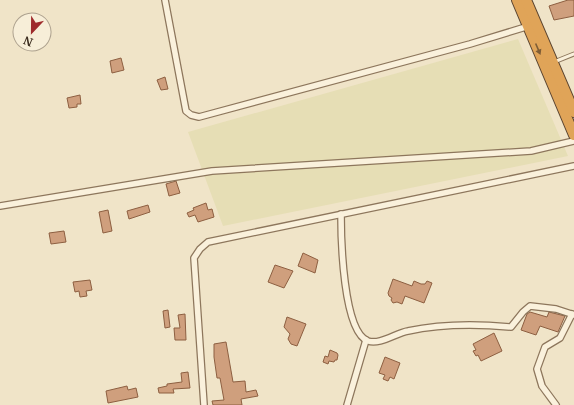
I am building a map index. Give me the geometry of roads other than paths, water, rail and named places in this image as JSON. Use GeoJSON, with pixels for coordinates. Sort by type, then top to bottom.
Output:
{"type":"FeatureCollection","features":[{"type":"Feature","properties":{"kind":"highway"},"geometry":{"type":"LineString","coordinates":[[517,0],[532,24],[552,62],[572,116],[574,135]]}},
{"type":"Feature","properties":{"kind":"highway"},"geometry":{"type":"LineString","coordinates":[[526,0],[532,24],[572,116]]}},
{"type":"Feature","properties":{"kind":"street"},"geometry":{"type":"LineString","coordinates":[[165,0],[186,110],[191,116],[199,117],[470,44],[532,24]]}},
{"type":"Feature","properties":{"kind":"street"},"geometry":{"type":"LineString","coordinates":[[0,206],[212,171],[530,151],[574,141]]}},
{"type":"Feature","properties":{"kind":"street"},"geometry":{"type":"LineString","coordinates":[[204,405],[194,258],[196,253],[208,242],[574,166]]}},
{"type":"Feature","properties":{"kind":"street"},"geometry":{"type":"LineString","coordinates":[[341,214],[343,272],[356,328],[366,340],[373,342],[409,331],[429,328],[479,325],[511,327],[530,306],[551,308],[573,314],[560,338],[545,347],[537,369],[542,386],[556,405]]}},
{"type":"Feature","properties":{"kind":"street"},"geometry":{"type":"LineString","coordinates":[[346,405],[366,340]]}},
{"type":"Feature","properties":{"kind":"lane"},"geometry":{"type":"LineString","coordinates":[[552,62],[574,54]]}}]}
